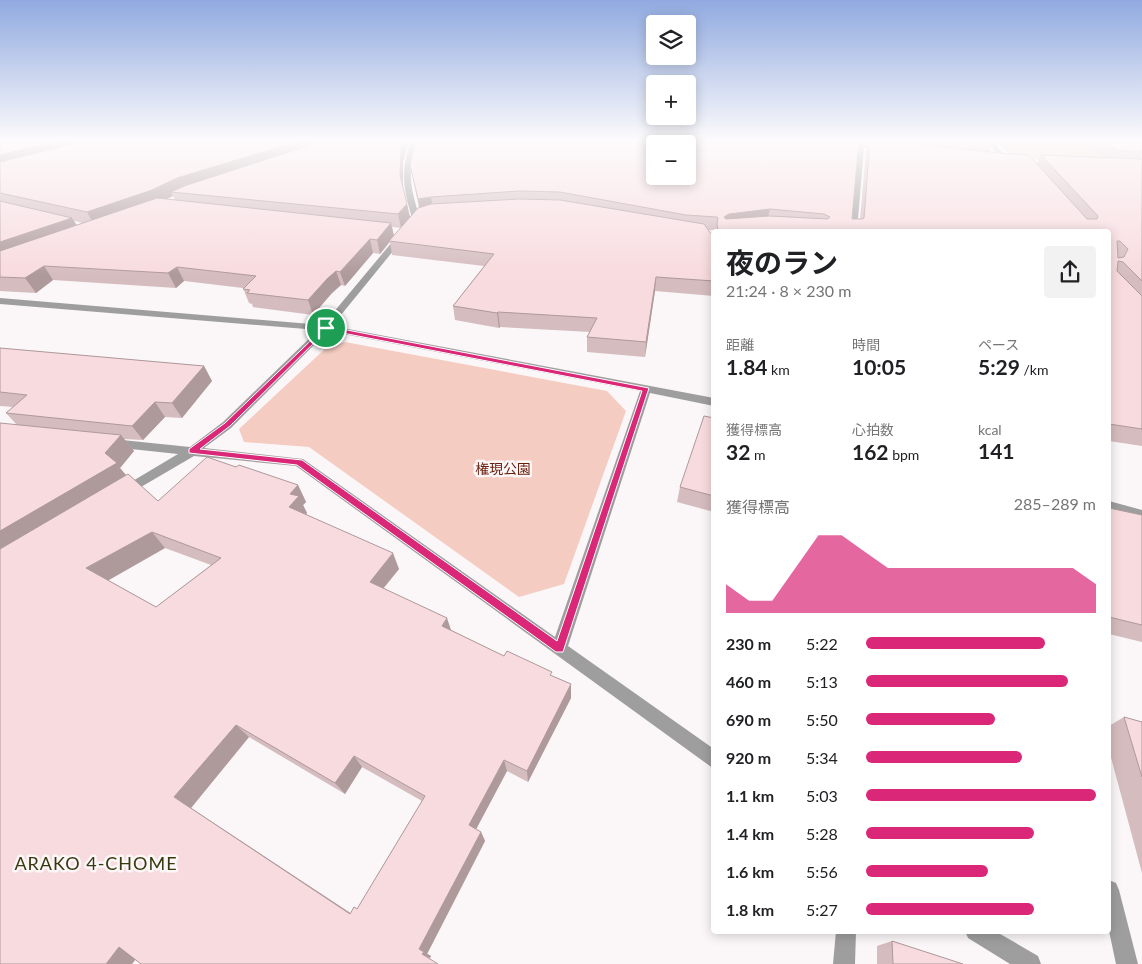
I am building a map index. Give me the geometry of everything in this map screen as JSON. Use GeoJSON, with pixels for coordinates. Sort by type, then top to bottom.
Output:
{"type":"FeatureCollection","features":[{"type":"Feature","properties":{"kind":"street"},"geometry":{"type":"LineString","coordinates":[[116,496],[192,451],[227,425],[326,328],[399,232],[420,217],[406,186]]}},
{"type":"Feature","properties":{"kind":"street"},"geometry":{"type":"LineString","coordinates":[[853,229],[857,186]]}},
{"type":"Feature","properties":{"kind":"street"},"geometry":{"type":"LineString","coordinates":[[0,301],[326,328],[711,401]]}},
{"type":"Feature","properties":{"kind":"street"},"geometry":{"type":"LineString","coordinates":[[560,649],[646,389]]}},
{"type":"Feature","properties":{"kind":"street"},"geometry":{"type":"LineString","coordinates":[[96,441],[299,462],[711,758]]}},
{"type":"Feature","properties":{"kind":"street"},"geometry":{"type":"LineString","coordinates":[[1111,507],[1142,515]]}},
{"type":"Feature","properties":{"kind":"street"},"geometry":{"type":"LineString","coordinates":[[1111,898],[1128,964]]}},
{"type":"Feature","properties":{"kind":"street"},"geometry":{"type":"LineString","coordinates":[[844,964],[846,934]]}},
{"type":"Feature","properties":{"kind":"street"},"geometry":{"type":"LineString","coordinates":[[980,934],[1030,964]]}},
{"type":"Feature","properties":{"kind":"green space","name":"権現公園"},"geometry":{"type":"Polygon","coordinates":[[[345,342],[607,391],[626,411],[564,584],[519,597],[309,447],[244,442],[239,429],[327,347],[345,342]]]}},
{"type":"Feature","properties":{"kind":"building"},"geometry":{"type":"Polygon","coordinates":[[[0,186],[160,186],[87,212],[0,193],[0,186]]]}},
{"type":"Feature","properties":{"kind":"building"},"geometry":{"type":"Polygon","coordinates":[[[184,186],[403,186],[407,204],[398,214],[171,192],[184,186]]]}},
{"type":"Feature","properties":{"kind":"building"},"geometry":{"type":"Polygon","coordinates":[[[415,186],[855,186],[852,219],[862,219],[864,218],[866,186],[1057,186],[1087,219],[1097,219],[1098,216],[1070,186],[1142,186],[1142,281],[1123,262],[1118,261],[1117,271],[1142,296],[1142,429],[1111,424],[1111,229],[718,229],[717,217],[686,215],[560,192],[519,191],[418,199],[415,186]],[[770,209],[729,214],[724,217],[726,219],[770,216],[828,219],[830,217],[824,214],[770,209]],[[1117,241],[1118,258],[1124,257],[1128,249],[1120,241],[1117,241]]]}},
{"type":"Feature","properties":{"kind":"building"},"geometry":{"type":"Polygon","coordinates":[[[157,198],[391,223],[377,240],[370,239],[340,272],[336,271],[308,300],[247,293],[250,290],[243,289],[256,276],[177,267],[168,273],[44,266],[25,278],[0,277],[0,251],[157,198]]]}},
{"type":"Feature","properties":{"kind":"building"},"geometry":{"type":"Polygon","coordinates":[[[519,199],[560,200],[704,224],[711,234],[711,281],[656,277],[646,342],[587,337],[597,318],[497,313],[453,306],[494,254],[389,241],[418,208],[431,204],[519,199]]]}},
{"type":"Feature","properties":{"kind":"building"},"geometry":{"type":"Polygon","coordinates":[[[0,201],[72,218],[0,242],[0,201]]]}},
{"type":"Feature","properties":{"kind":"building"},"geometry":{"type":"Polygon","coordinates":[[[0,348],[204,366],[172,403],[155,402],[132,426],[6,413],[27,395],[0,392],[0,348]]]}},
{"type":"Feature","properties":{"kind":"building"},"geometry":{"type":"Polygon","coordinates":[[[704,416],[711,417],[711,495],[680,487],[704,416]]]}},
{"type":"Feature","properties":{"kind":"building"},"geometry":{"type":"Polygon","coordinates":[[[0,423],[121,435],[105,453],[117,463],[0,531],[0,423]]]}},
{"type":"Feature","properties":{"kind":"building"},"geometry":{"type":"Polygon","coordinates":[[[207,457],[236,467],[239,465],[298,485],[290,494],[299,496],[289,507],[393,553],[370,582],[447,618],[442,626],[504,656],[507,651],[552,672],[550,675],[571,684],[527,771],[504,760],[469,825],[481,832],[419,949],[424,952],[422,954],[438,964],[141,964],[119,947],[106,964],[0,964],[0,549],[128,474],[158,501],[207,457]],[[152,532],[86,568],[156,607],[221,558],[152,532]],[[236,725],[174,797],[350,914],[354,907],[357,909],[425,796],[354,756],[335,783],[236,725]]]}},
{"type":"Feature","properties":{"kind":"building"},"geometry":{"type":"Polygon","coordinates":[[[1111,508],[1142,515],[1142,625],[1111,617],[1111,508]]]}},
{"type":"Feature","properties":{"kind":"building"},"geometry":{"type":"Polygon","coordinates":[[[1124,717],[1142,722],[1142,777],[1124,717]]]}},
{"type":"Feature","properties":{"kind":"building"},"geometry":{"type":"Polygon","coordinates":[[[892,941],[963,964],[893,964],[892,941]]]}},
{"type":"Feature","properties":{"kind":"district","name":"ARAKO 4-CHOME"},"geometry":{"type":"Point","coordinates":[96,863]}},
{"type":"Feature","properties":{"kind":"route"},"geometry":{"type":"LineString","coordinates":[[326,328],[646,389],[560,649],[299,462],[192,451],[227,425],[326,328]]}}]}
